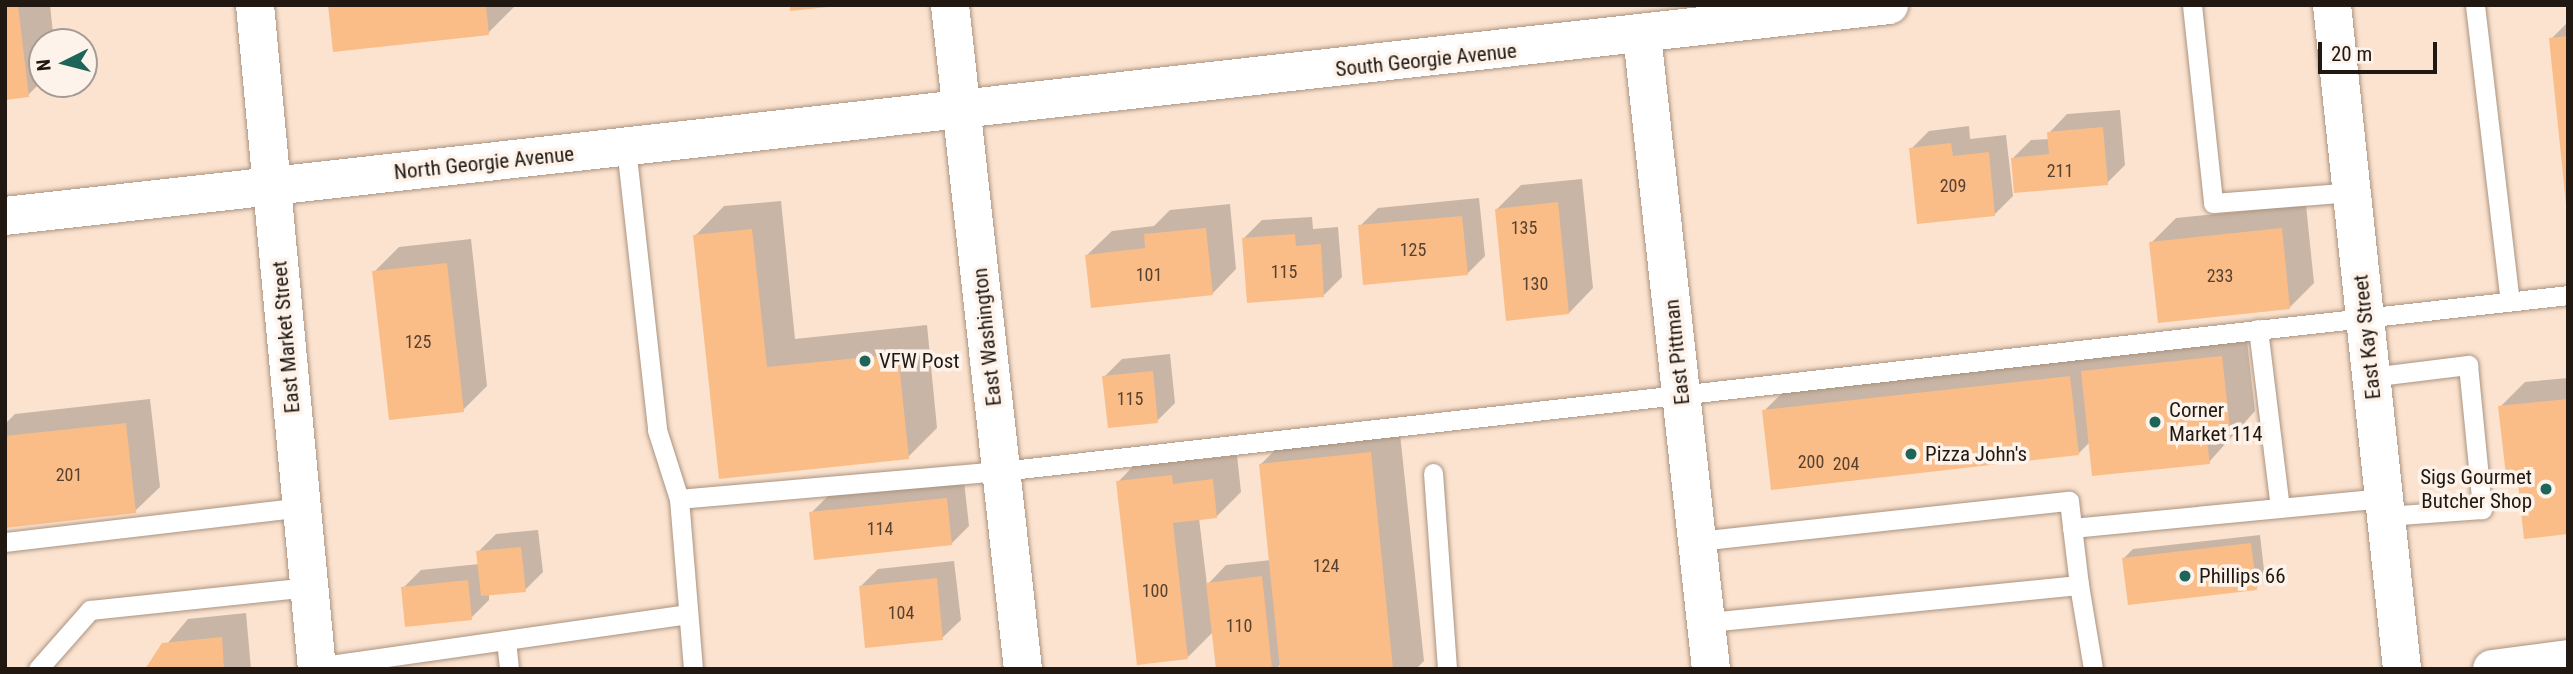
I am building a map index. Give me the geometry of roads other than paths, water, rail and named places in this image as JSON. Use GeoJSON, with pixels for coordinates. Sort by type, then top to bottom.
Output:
{"type":"FeatureCollection","features":[{"type":"Feature","properties":{"kind":"street","name":"East Market Street"},"geometry":{"type":"LineString","coordinates":[[255,5],[316,668]]}},
{"type":"Feature","properties":{"kind":"street","name":"East Washington"},"geometry":{"type":"LineString","coordinates":[[950,5],[1023,669]]}},
{"type":"Feature","properties":{"kind":"street","name":"South Georgie Avenue"},"geometry":{"type":"LineString","coordinates":[[963,111],[1889,5]]}},
{"type":"Feature","properties":{"kind":"street","name":"East Kay Street"},"geometry":{"type":"LineString","coordinates":[[2332,5],[2402,669]]}},
{"type":"Feature","properties":{"kind":"street","name":"East Pittman"},"geometry":{"type":"LineString","coordinates":[[1642,35],[1711,669]]}},
{"type":"Feature","properties":{"kind":"street","name":"North Georgie Avenue"},"geometry":{"type":"LineString","coordinates":[[5,216],[963,111]]}},
{"type":"Feature","properties":{"kind":"street"},"geometry":{"type":"LineString","coordinates":[[2492,669],[2568,659]]}},
{"type":"Feature","properties":{"kind":"lane"},"geometry":{"type":"LineString","coordinates":[[2192,5],[2213,203],[2352,192]]}},
{"type":"Feature","properties":{"kind":"lane"},"geometry":{"type":"LineString","coordinates":[[2474,5],[2510,301]]}},
{"type":"Feature","properties":{"kind":"lane"},"geometry":{"type":"LineString","coordinates":[[626,147],[657,430],[679,499],[692,669]]}},
{"type":"Feature","properties":{"kind":"lane"},"geometry":{"type":"LineString","coordinates":[[679,499],[1002,471],[2568,295]]}},
{"type":"Feature","properties":{"kind":"lane"},"geometry":{"type":"LineString","coordinates":[[2258,329],[2280,508]]}},
{"type":"Feature","properties":{"kind":"lane"},"geometry":{"type":"LineString","coordinates":[[2072,528],[2280,508],[2482,509],[2468,365],[2371,377]]}},
{"type":"Feature","properties":{"kind":"lane"},"geometry":{"type":"LineString","coordinates":[[1433,472],[1447,669]]}},
{"type":"Feature","properties":{"kind":"lane"},"geometry":{"type":"LineString","coordinates":[[1698,541],[2069,501],[2093,669]]}},
{"type":"Feature","properties":{"kind":"lane"},"geometry":{"type":"LineString","coordinates":[[5,542],[302,507]]}},
{"type":"Feature","properties":{"kind":"lane"},"geometry":{"type":"LineString","coordinates":[[1706,622],[2080,585]]}},
{"type":"Feature","properties":{"kind":"lane"},"geometry":{"type":"LineString","coordinates":[[38,669],[90,610],[309,587]]}},
{"type":"Feature","properties":{"kind":"lane"},"geometry":{"type":"LineString","coordinates":[[316,668],[688,614]]}},
{"type":"Feature","properties":{"kind":"lane"},"geometry":{"type":"LineString","coordinates":[[506,640],[509,669]]}},
{"type":"Feature","properties":{"kind":"place","name":"VFW Post"},"geometry":{"type":"Point","coordinates":[865,361]}},
{"type":"Feature","properties":{"kind":"place","name":"Corner Market 114"},"geometry":{"type":"Point","coordinates":[2155,422]}},
{"type":"Feature","properties":{"kind":"place","name":"Pizza John's"},"geometry":{"type":"Point","coordinates":[1911,454]}},
{"type":"Feature","properties":{"kind":"place","name":"Sigs Gourmet Butcher Shop"},"geometry":{"type":"Point","coordinates":[2546,489]}},
{"type":"Feature","properties":{"kind":"place","name":"Phillips 66"},"geometry":{"type":"Point","coordinates":[2185,576]}}]}
